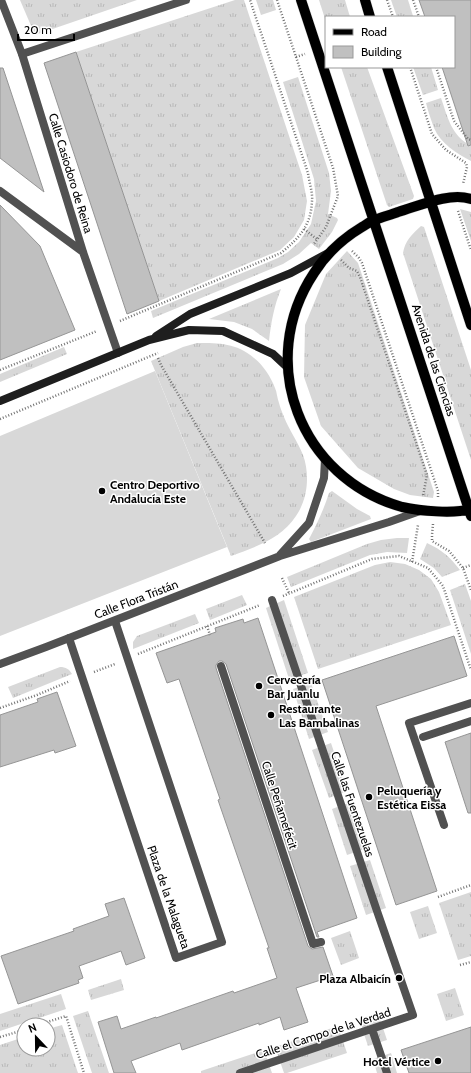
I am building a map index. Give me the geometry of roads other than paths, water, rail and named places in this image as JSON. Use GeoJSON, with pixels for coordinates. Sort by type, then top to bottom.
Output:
{"type":"FeatureCollection","features":[{"type":"Feature","properties":{"kind":"main road","name":"Avenida de las Ciencias"},"geometry":{"type":"LineString","coordinates":[[301,0],[374,220],[470,511],[445,512],[421,510],[394,504],[368,494],[345,478],[325,459],[310,439],[299,417],[291,393],[288,368],[290,331],[300,296],[309,280],[331,251],[351,234],[374,220],[431,202],[451,198],[470,198]]}},
{"type":"Feature","properties":{"kind":"main road"},"geometry":{"type":"LineString","coordinates":[[365,0],[370,16]]}},
{"type":"Feature","properties":{"kind":"main road"},"geometry":{"type":"LineString","coordinates":[[387,68],[471,325]]}},
{"type":"Feature","properties":{"kind":"main road"},"geometry":{"type":"LineString","coordinates":[[149,340],[190,314],[292,273],[331,251]]}},
{"type":"Feature","properties":{"kind":"main road"},"geometry":{"type":"LineString","coordinates":[[0,401],[149,340],[190,330],[223,331],[273,354],[288,368]]}},
{"type":"Feature","properties":{"kind":"street","name":"Calle Casiodoro de Reina"},"geometry":{"type":"LineString","coordinates":[[1,0],[22,54],[83,252],[118,353]]}},
{"type":"Feature","properties":{"kind":"street"},"geometry":{"type":"LineString","coordinates":[[22,54],[186,0]]}},
{"type":"Feature","properties":{"kind":"street"},"geometry":{"type":"LineString","coordinates":[[2,196],[83,252]]}},
{"type":"Feature","properties":{"kind":"street","name":"Calle Flora Tristán"},"geometry":{"type":"LineString","coordinates":[[280,556],[309,523],[324,478],[325,459]]}},
{"type":"Feature","properties":{"kind":"street","name":"Calle Flora Tristán"},"geometry":{"type":"LineString","coordinates":[[0,664],[115,621],[280,556],[389,522],[421,510]]}},
{"type":"Feature","properties":{"kind":"street","name":"Calle las Fuentezuelas"},"geometry":{"type":"LineString","coordinates":[[272,600],[374,904],[413,1015]]}},
{"type":"Feature","properties":{"kind":"street","name":"Plaza de la Malagueta"},"geometry":{"type":"LineString","coordinates":[[69,638],[176,958],[222,942],[115,621]]}},
{"type":"Feature","properties":{"kind":"street","name":"Calle Peñamefécit"},"geometry":{"type":"LineString","coordinates":[[221,666],[313,944],[321,942]]}},
{"type":"Feature","properties":{"kind":"street"},"geometry":{"type":"LineString","coordinates":[[444,825],[409,723],[471,703]]}},
{"type":"Feature","properties":{"kind":"street"},"geometry":{"type":"LineString","coordinates":[[423,737],[471,721]]}},
{"type":"Feature","properties":{"kind":"street","name":"Calle el Campo de la Verdad"},"geometry":{"type":"LineString","coordinates":[[240,1073],[413,1015]]}},
{"type":"Feature","properties":{"kind":"street"},"geometry":{"type":"LineString","coordinates":[[372,1029],[387,1073]]}},
{"type":"Feature","properties":{"kind":"place","name":"Centro Deportivo Andalucía Este"},"geometry":{"type":"Point","coordinates":[102,491]}},
{"type":"Feature","properties":{"kind":"place","name":"Cervecería Bar Juanlu"},"geometry":{"type":"Point","coordinates":[259,686]}},
{"type":"Feature","properties":{"kind":"place","name":"Restaurante Las Bambalinas"},"geometry":{"type":"Point","coordinates":[271,715]}},
{"type":"Feature","properties":{"kind":"place","name":"Peluquería y Estética Eissa"},"geometry":{"type":"Point","coordinates":[369,797]}},
{"type":"Feature","properties":{"kind":"place","name":"Plaza Albaicín"},"geometry":{"type":"Point","coordinates":[399,978]}},
{"type":"Feature","properties":{"kind":"place","name":"Hotel Vértice"},"geometry":{"type":"Point","coordinates":[438,1061]}}]}
